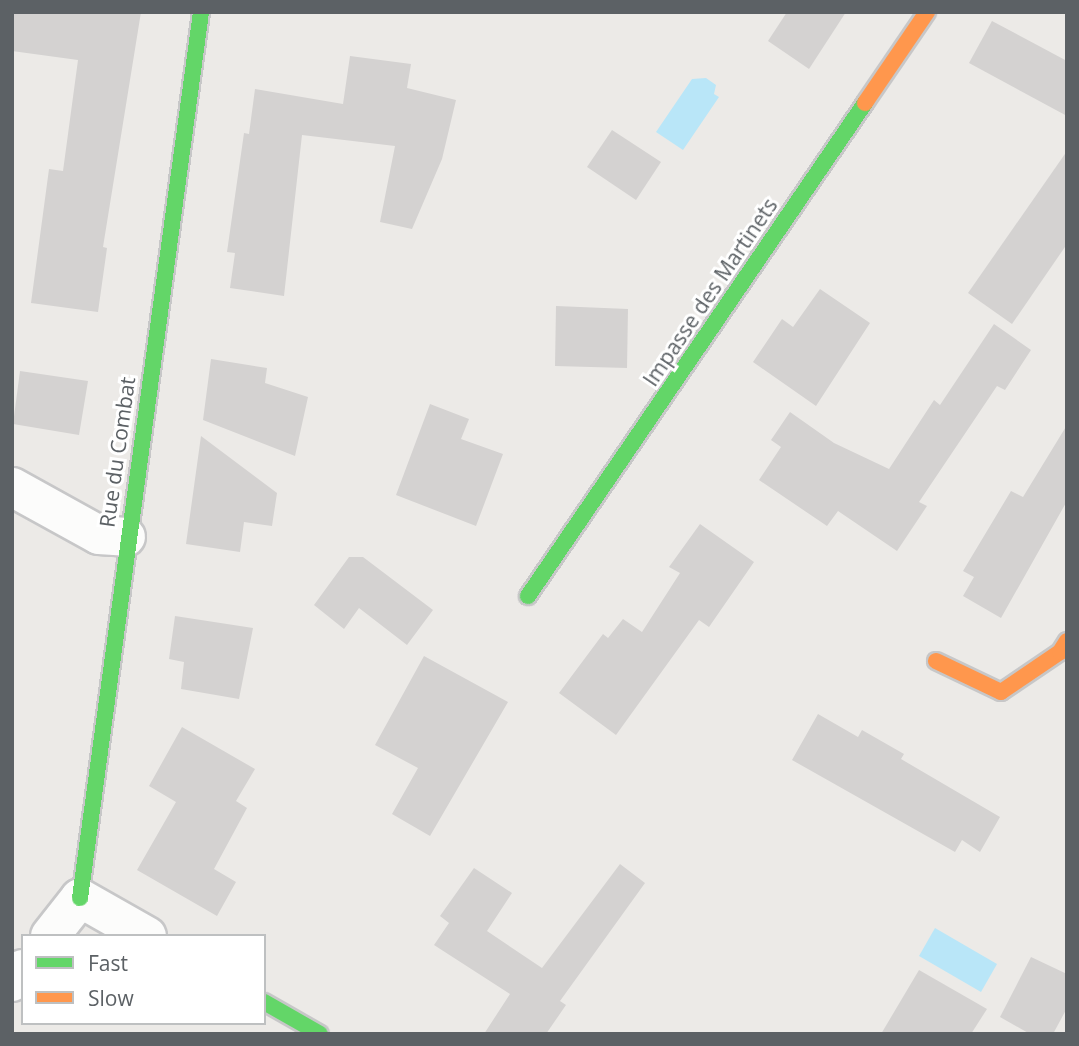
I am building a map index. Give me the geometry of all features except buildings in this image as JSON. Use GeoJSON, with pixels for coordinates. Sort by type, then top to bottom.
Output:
{"type":"FeatureCollection","features":[{"type":"Feature","properties":{"kind":"street","name":"Rue du Combat"},"geometry":{"type":"LineString","coordinates":[[80,898],[126,537],[201,12]]}},
{"type":"Feature","properties":{"kind":"street","name":"Impasse des Martinets"},"geometry":{"type":"LineString","coordinates":[[528,596],[927,12]]}},
{"type":"Feature","properties":{"kind":"street"},"geometry":{"type":"LineString","coordinates":[[12,487],[99,535],[126,537]]}},
{"type":"Feature","properties":{"kind":"street"},"geometry":{"type":"LineString","coordinates":[[936,662],[1001,692],[1060,652],[1067,641]]}},
{"type":"Feature","properties":{"kind":"street"},"geometry":{"type":"LineString","coordinates":[[52,934],[80,898],[143,934]]}},
{"type":"Feature","properties":{"kind":"street"},"geometry":{"type":"LineString","coordinates":[[266,1003],[320,1034]]}},
{"type":"Feature","properties":{"kind":"water"},"geometry":{"type":"Polygon","coordinates":[[[706,78],[716,85],[714,94],[719,97],[683,150],[656,132],[692,79],[706,78]]]}},
{"type":"Feature","properties":{"kind":"water"},"geometry":{"type":"Polygon","coordinates":[[[935,928],[997,964],[981,992],[919,956],[935,928]]]}},
{"type":"Feature","properties":{"kind":"traffic: fast"},"geometry":{"type":"LineString","coordinates":[[80,898],[201,12]]}},
{"type":"Feature","properties":{"kind":"traffic: fast"},"geometry":{"type":"LineString","coordinates":[[528,596],[865,103]]}},
{"type":"Feature","properties":{"kind":"traffic: fast"},"geometry":{"type":"LineString","coordinates":[[266,1003],[320,1034]]}},
{"type":"Feature","properties":{"kind":"traffic: slow"},"geometry":{"type":"LineString","coordinates":[[865,103],[927,12]]}},
{"type":"Feature","properties":{"kind":"traffic: slow"},"geometry":{"type":"LineString","coordinates":[[936,661],[1001,692],[1060,652],[1067,641]]}}]}
